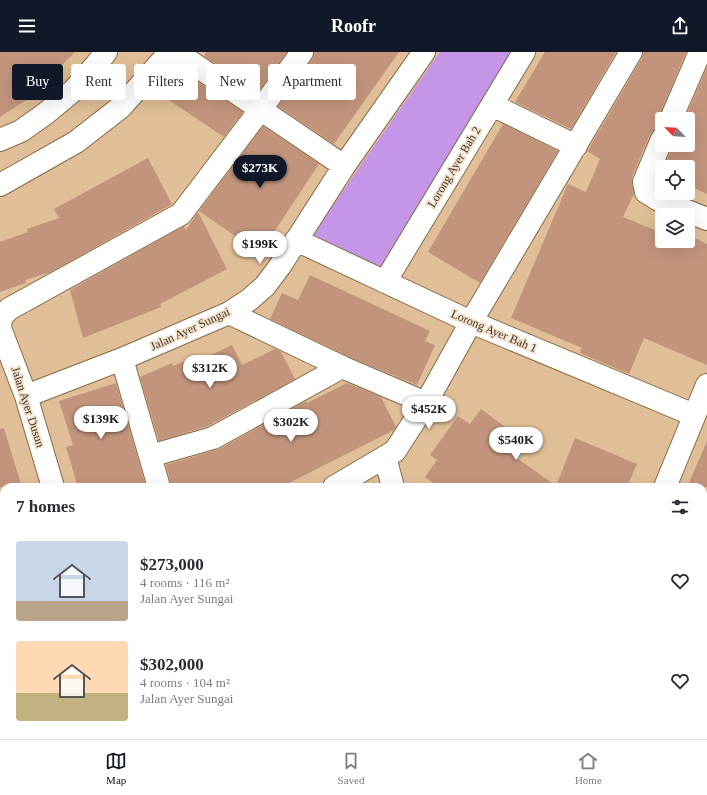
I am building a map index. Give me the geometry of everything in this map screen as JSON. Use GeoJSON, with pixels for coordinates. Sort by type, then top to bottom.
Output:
{"type":"FeatureCollection","features":[{"type":"Feature","properties":{"kind":"street"},"geometry":{"type":"LineString","coordinates":[[0,140],[21,131],[45,114],[74,90],[106,52]]}},
{"type":"Feature","properties":{"kind":"street"},"geometry":{"type":"LineString","coordinates":[[0,185],[76,142],[121,107],[170,52]]}},
{"type":"Feature","properties":{"kind":"street"},"geometry":{"type":"LineString","coordinates":[[176,52],[344,166]]}},
{"type":"Feature","properties":{"kind":"street"},"geometry":{"type":"LineString","coordinates":[[0,328],[1,318],[8,309],[181,214],[261,109],[302,52]]}},
{"type":"Feature","properties":{"kind":"street","name":"Jalan Ayer Sungai"},"geometry":{"type":"LineString","coordinates":[[26,396],[122,360],[229,313],[265,286],[280,266],[344,166],[424,52]]}},
{"type":"Feature","properties":{"kind":"street","name":"Lorong Ayer Bah 2"},"geometry":{"type":"LineString","coordinates":[[385,282],[524,52]]}},
{"type":"Feature","properties":{"kind":"street"},"geometry":{"type":"LineString","coordinates":[[341,483],[395,451],[426,403],[631,52]]}},
{"type":"Feature","properties":{"kind":"street"},"geometry":{"type":"LineString","coordinates":[[674,112],[700,52]]}},
{"type":"Feature","properties":{"kind":"street"},"geometry":{"type":"LineString","coordinates":[[492,105],[576,146]]}},
{"type":"Feature","properties":{"kind":"street"},"geometry":{"type":"LineString","coordinates":[[657,152],[644,182],[646,192],[657,199],[707,219]]}},
{"type":"Feature","properties":{"kind":"street","name":"Lorong Ayer Bah 1"},"geometry":{"type":"LineString","coordinates":[[296,240],[472,322],[694,415]]}},
{"type":"Feature","properties":{"kind":"street"},"geometry":{"type":"LineString","coordinates":[[229,313],[342,367],[426,403]]}},
{"type":"Feature","properties":{"kind":"street","name":"Jalan Ayer Dusun"},"geometry":{"type":"LineString","coordinates":[[0,328],[26,396],[52,483]]}},
{"type":"Feature","properties":{"kind":"street"},"geometry":{"type":"LineString","coordinates":[[122,360],[158,483]]}},
{"type":"Feature","properties":{"kind":"street"},"geometry":{"type":"LineString","coordinates":[[150,456],[213,438],[342,367]]}},
{"type":"Feature","properties":{"kind":"street"},"geometry":{"type":"LineString","coordinates":[[667,483],[707,386]]}},
{"type":"Feature","properties":{"kind":"street"},"geometry":{"type":"LineString","coordinates":[[384,457],[392,483]]}},
{"type":"Feature","properties":{"kind":"shaded area"},"geometry":{"type":"Polygon","coordinates":[[[440,52],[514,52],[381,269],[312,235],[440,52]]]}},
{"type":"Feature","properties":{"kind":"building"},"geometry":{"type":"Polygon","coordinates":[[[0,52],[75,52],[63,64],[12,64],[12,100],[26,100],[0,117],[0,52]]]}},
{"type":"Feature","properties":{"kind":"building"},"geometry":{"type":"Polygon","coordinates":[[[206,52],[287,52],[278,64],[268,64],[268,78],[260,89],[260,64],[216,64],[204,56],[206,52]]]}},
{"type":"Feature","properties":{"kind":"building"},"geometry":{"type":"Polygon","coordinates":[[[314,52],[399,52],[334,144],[278,106],[282,100],[356,100],[356,64],[308,64],[314,52]]]}},
{"type":"Feature","properties":{"kind":"building"},"geometry":{"type":"Polygon","coordinates":[[[545,52],[616,52],[571,129],[515,102],[545,52]]]}},
{"type":"Feature","properties":{"kind":"building"},"geometry":{"type":"Polygon","coordinates":[[[643,52],[686,52],[661,112],[655,112],[655,129],[650,134],[632,177],[634,194],[623,217],[655,230],[655,248],[695,248],[695,238],[707,244],[707,365],[644,338],[629,374],[580,353],[582,348],[511,318],[568,184],[586,192],[600,159],[587,151],[642,58],[643,52]]]}},
{"type":"Feature","properties":{"kind":"building"},"geometry":{"type":"Polygon","coordinates":[[[707,67],[707,194],[695,188],[695,160],[667,160],[670,152],[695,152],[695,112],[688,112],[707,67]]]}},
{"type":"Feature","properties":{"kind":"building"},"geometry":{"type":"Polygon","coordinates":[[[198,82],[206,88],[206,100],[225,100],[243,112],[224,137],[170,101],[198,100],[198,82]]]}},
{"type":"Feature","properties":{"kind":"building"},"geometry":{"type":"Polygon","coordinates":[[[503,124],[558,151],[480,283],[428,252],[503,124]]]}},
{"type":"Feature","properties":{"kind":"building"},"geometry":{"type":"Polygon","coordinates":[[[263,126],[319,164],[260,253],[199,211],[263,126]]]}},
{"type":"Feature","properties":{"kind":"building"},"geometry":{"type":"Polygon","coordinates":[[[148,158],[172,204],[51,272],[25,280],[26,283],[0,292],[0,242],[28,232],[27,229],[59,218],[54,209],[148,158]]]}},
{"type":"Feature","properties":{"kind":"building"},"geometry":{"type":"Polygon","coordinates":[[[198,212],[227,269],[160,304],[161,307],[83,338],[70,290],[184,226],[186,230],[198,212]]]}},
{"type":"Feature","properties":{"kind":"building"},"geometry":{"type":"Polygon","coordinates":[[[310,275],[430,331],[425,341],[435,345],[417,385],[347,356],[270,319],[282,293],[298,300],[310,275]]]}},
{"type":"Feature","properties":{"kind":"building"},"geometry":{"type":"Polygon","coordinates":[[[232,345],[242,365],[275,349],[281,352],[295,379],[208,426],[159,441],[140,377],[172,363],[173,366],[193,358],[195,363],[232,345]]]}},
{"type":"Feature","properties":{"kind":"building"},"geometry":{"type":"Polygon","coordinates":[[[116,383],[145,483],[77,483],[66,447],[73,445],[59,401],[116,383]]]}},
{"type":"Feature","properties":{"kind":"building"},"geometry":{"type":"Polygon","coordinates":[[[347,383],[381,397],[396,427],[394,430],[289,483],[171,483],[166,465],[219,449],[306,401],[307,403],[347,383]]]}},
{"type":"Feature","properties":{"kind":"building"},"geometry":{"type":"Polygon","coordinates":[[[481,409],[509,430],[499,445],[552,483],[433,483],[425,477],[437,460],[430,455],[458,416],[470,424],[481,409]]]}},
{"type":"Feature","properties":{"kind":"building"},"geometry":{"type":"Polygon","coordinates":[[[4,428],[21,483],[0,483],[0,429],[4,428]]]}},
{"type":"Feature","properties":{"kind":"building"},"geometry":{"type":"Polygon","coordinates":[[[575,438],[637,464],[629,483],[557,483],[575,438]]]}},
{"type":"Feature","properties":{"kind":"building"},"geometry":{"type":"Polygon","coordinates":[[[707,441],[707,483],[689,483],[707,441]]]}}]}
